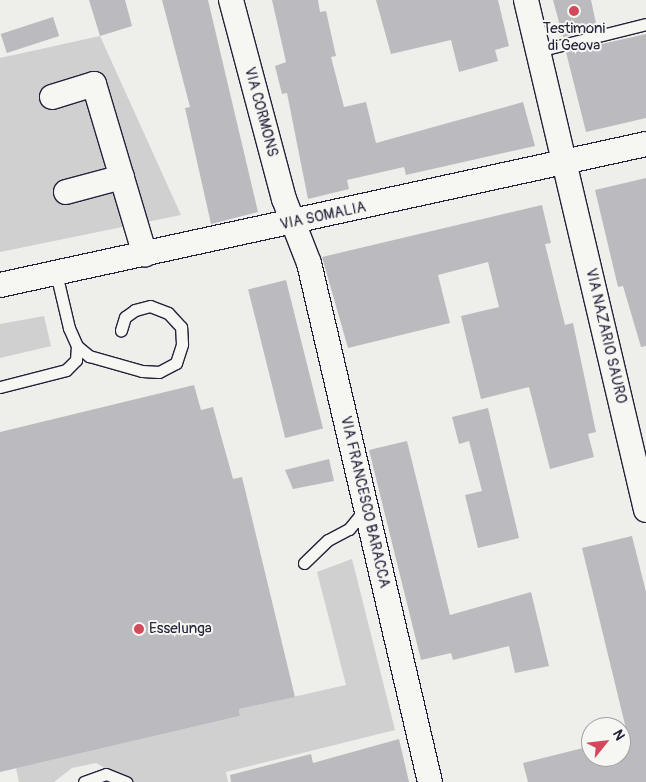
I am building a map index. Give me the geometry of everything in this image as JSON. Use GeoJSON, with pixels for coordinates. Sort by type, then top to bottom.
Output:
{"type":"FeatureCollection","features":[{"type":"Feature","properties":{"kind":"street","name":"VIA CORMONS"},"geometry":{"type":"LineString","coordinates":[[231,0],[294,223]]}},
{"type":"Feature","properties":{"kind":"street","name":"VIA NAZARIO SAURO"},"geometry":{"type":"LineString","coordinates":[[526,0],[566,162],[646,510]]}},
{"type":"Feature","properties":{"kind":"street"},"geometry":{"type":"LineString","coordinates":[[52,97],[94,84],[145,255]]}},
{"type":"Feature","properties":{"kind":"street","name":"VIA SOMALIA"},"geometry":{"type":"LineString","coordinates":[[0,284],[294,223],[646,144]]}},
{"type":"Feature","properties":{"kind":"street"},"geometry":{"type":"LineString","coordinates":[[66,192],[122,177]]}},
{"type":"Feature","properties":{"kind":"street","name":"VIA FRANCESCO BARACCA"},"geometry":{"type":"LineString","coordinates":[[294,223],[308,263],[430,782]]}},
{"type":"Feature","properties":{"kind":"lane"},"geometry":{"type":"LineString","coordinates":[[538,51],[646,24]]}},
{"type":"Feature","properties":{"kind":"lane"},"geometry":{"type":"LineString","coordinates":[[0,387],[66,370],[76,360],[77,346],[56,273]]}},
{"type":"Feature","properties":{"kind":"lane"},"geometry":{"type":"LineString","coordinates":[[77,346],[89,356],[142,371],[159,372],[176,363],[182,344],[181,327],[168,313],[150,306],[135,310],[125,317],[121,330]]}},
{"type":"Feature","properties":{"kind":"lane"},"geometry":{"type":"LineString","coordinates":[[304,563],[328,540],[349,529],[366,508]]}},
{"type":"Feature","properties":{"kind":"lane"},"geometry":{"type":"LineString","coordinates":[[84,782],[106,774],[126,782]]}},
{"type":"Feature","properties":{"kind":"shaded area"},"geometry":{"type":"Polygon","coordinates":[[[100,36],[181,215],[0,252],[0,58],[100,36]]]}},
{"type":"Feature","properties":{"kind":"shaded area"},"geometry":{"type":"Polygon","coordinates":[[[44,316],[51,346],[0,358],[0,324],[44,316]]]}},
{"type":"Feature","properties":{"kind":"shaded area"},"geometry":{"type":"Polygon","coordinates":[[[352,559],[395,730],[226,772],[228,782],[129,782],[96,763],[72,768],[54,782],[19,782],[16,768],[240,716],[239,709],[346,685],[317,572],[352,559]]]}},
{"type":"Feature","properties":{"kind":"building"},"geometry":{"type":"Polygon","coordinates":[[[89,0],[125,0],[132,26],[100,36],[89,0]]]}},
{"type":"Feature","properties":{"kind":"building"},"geometry":{"type":"Polygon","coordinates":[[[162,0],[208,0],[258,212],[211,224],[185,108],[190,107],[162,0]]]}},
{"type":"Feature","properties":{"kind":"building"},"geometry":{"type":"Polygon","coordinates":[[[272,0],[318,0],[320,12],[326,11],[336,56],[331,57],[344,107],[366,102],[376,143],[523,102],[535,146],[406,175],[404,167],[347,180],[349,189],[308,199],[287,93],[282,94],[275,66],[286,62],[272,0]]]}},
{"type":"Feature","properties":{"kind":"building"},"geometry":{"type":"Polygon","coordinates":[[[376,0],[498,0],[509,46],[495,50],[498,61],[459,72],[451,40],[391,54],[376,0]]]}},
{"type":"Feature","properties":{"kind":"building","name":"Testimoni di Geova"},"geometry":{"type":"Polygon","coordinates":[[[553,0],[591,0],[597,28],[563,37],[553,0]]]}},
{"type":"Feature","properties":{"kind":"building"},"geometry":{"type":"Polygon","coordinates":[[[53,17],[59,36],[7,53],[1,34],[53,17]]]}},
{"type":"Feature","properties":{"kind":"building"},"geometry":{"type":"Polygon","coordinates":[[[646,34],[646,118],[586,132],[566,52],[646,34]]]}},
{"type":"Feature","properties":{"kind":"building"},"geometry":{"type":"Polygon","coordinates":[[[646,178],[646,346],[641,347],[623,286],[618,287],[595,190],[646,178]]]}},
{"type":"Feature","properties":{"kind":"building"},"geometry":{"type":"Polygon","coordinates":[[[542,205],[551,243],[545,244],[565,325],[573,323],[596,432],[588,434],[594,457],[550,469],[529,387],[481,399],[461,316],[499,307],[488,262],[438,275],[450,323],[348,348],[322,257],[542,205]]]}},
{"type":"Feature","properties":{"kind":"building"},"geometry":{"type":"Polygon","coordinates":[[[286,280],[323,428],[285,438],[248,289],[286,280]]]}},
{"type":"Feature","properties":{"kind":"building","name":"Esselunga"},"geometry":{"type":"Polygon","coordinates":[[[194,385],[201,410],[213,407],[233,479],[242,477],[295,697],[239,709],[240,716],[0,772],[0,432],[194,385]]]}},
{"type":"Feature","properties":{"kind":"building"},"geometry":{"type":"Polygon","coordinates":[[[488,408],[519,538],[478,548],[465,495],[482,491],[469,441],[459,444],[452,417],[488,408]]]}},
{"type":"Feature","properties":{"kind":"building"},"geometry":{"type":"Polygon","coordinates":[[[407,441],[450,615],[531,592],[549,666],[515,673],[509,646],[453,660],[451,653],[421,660],[369,450],[407,441]]]}},
{"type":"Feature","properties":{"kind":"building"},"geometry":{"type":"Polygon","coordinates":[[[329,459],[334,481],[293,489],[285,470],[329,459]]]}},
{"type":"Feature","properties":{"kind":"building"},"geometry":{"type":"Polygon","coordinates":[[[632,536],[646,592],[646,782],[528,782],[523,763],[581,748],[581,767],[631,767],[631,717],[623,717],[582,548],[632,536]]]}},
{"type":"Feature","properties":{"kind":"building"},"geometry":{"type":"Polygon","coordinates":[[[399,739],[409,782],[231,782],[230,775],[311,754],[313,763],[399,739]]]}},
{"type":"Feature","properties":{"kind":"place","name":"Testimoni di Geova"},"geometry":{"type":"Point","coordinates":[574,11]}},
{"type":"Feature","properties":{"kind":"place","name":"Esselunga"},"geometry":{"type":"Point","coordinates":[139,629]}}]}
